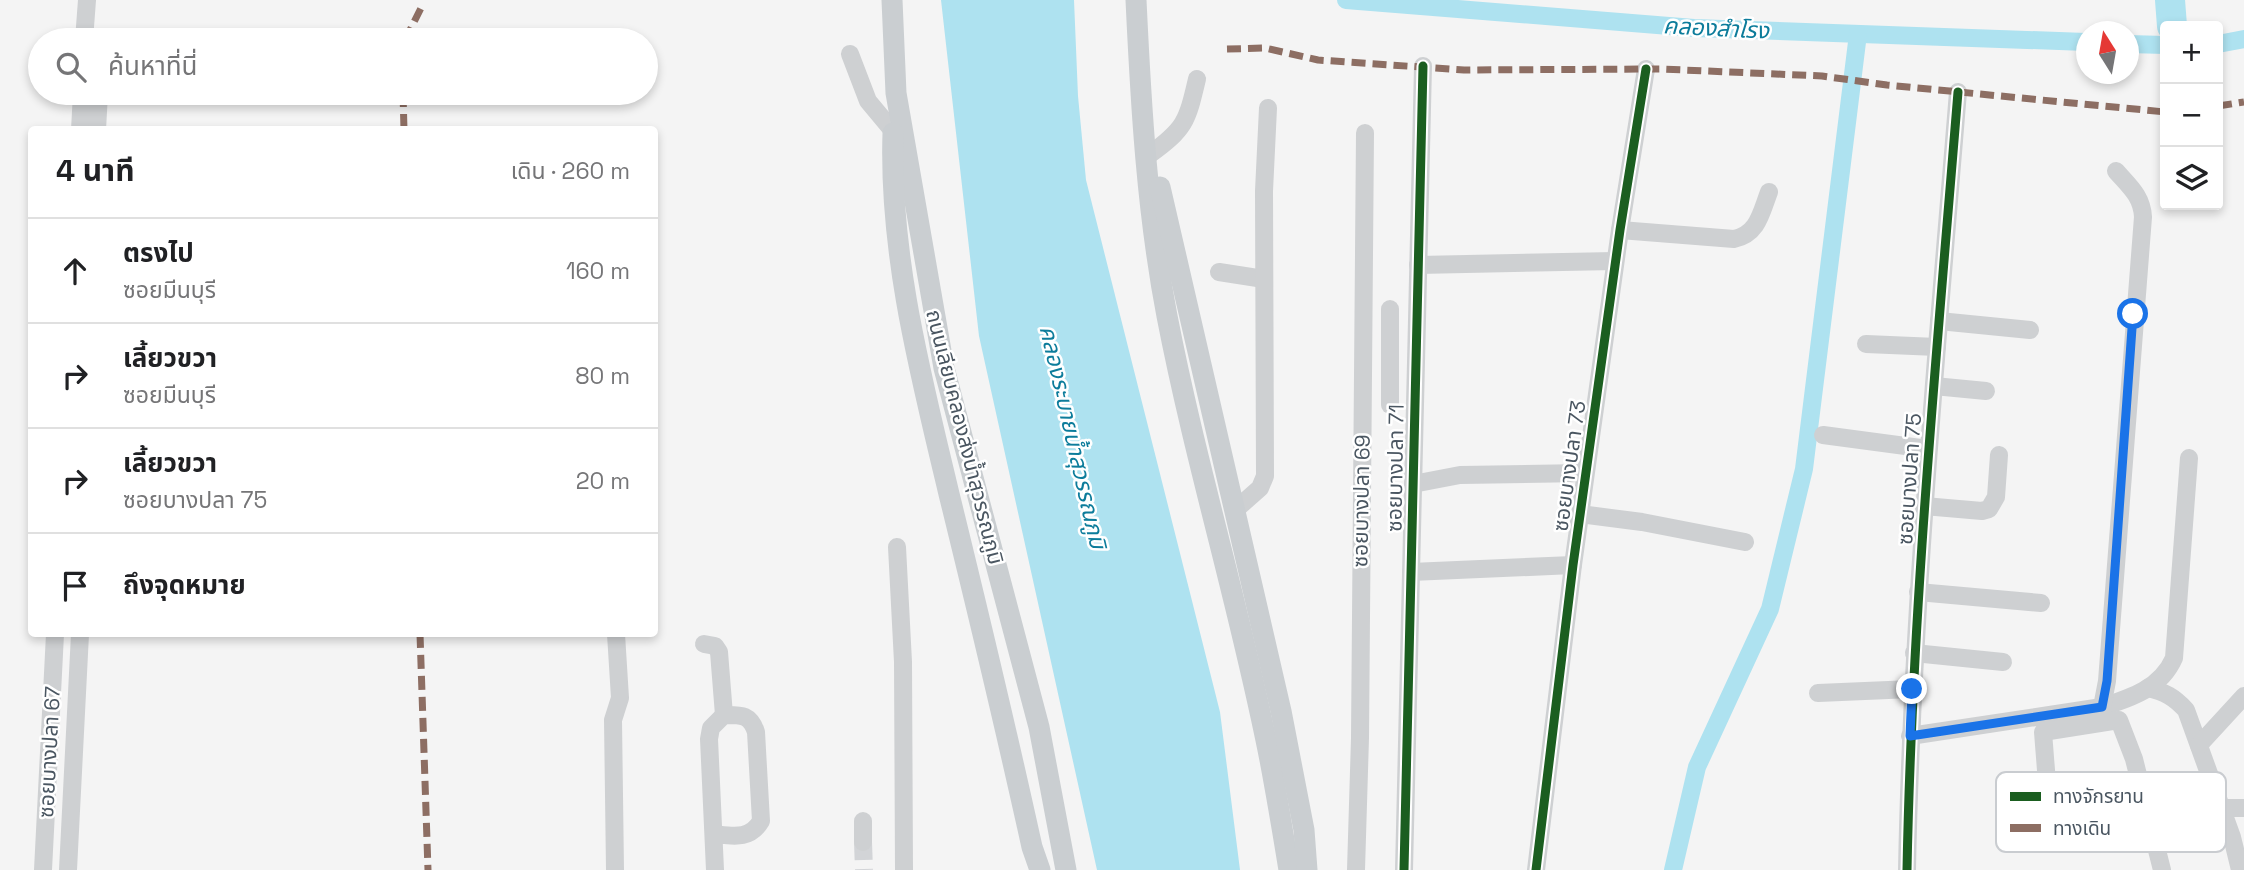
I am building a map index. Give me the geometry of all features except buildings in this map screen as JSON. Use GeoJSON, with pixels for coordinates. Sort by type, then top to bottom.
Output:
{"type":"FeatureCollection","features":[{"type":"Feature","properties":{"kind":"main road","name":"ถนนเลียบคลองส่งน้ำสุวรรณภูมิ"},"geometry":{"type":"LineString","coordinates":[[892,0],[897,98],[944,368],[1039,727],[1066,870]]}},
{"type":"Feature","properties":{"kind":"main road"},"geometry":{"type":"LineString","coordinates":[[1136,0],[1152,229],[1167,316],[1196,451],[1270,760],[1289,870]]}},
{"type":"Feature","properties":{"kind":"main road"},"geometry":{"type":"LineString","coordinates":[[897,98],[893,131],[895,204],[905,293],[919,367],[999,696],[1032,846],[1040,870]]}},
{"type":"Feature","properties":{"kind":"main road"},"geometry":{"type":"LineString","coordinates":[[1144,135],[1159,186],[1281,711],[1304,830],[1307,870]]}},
{"type":"Feature","properties":{"kind":"street"},"geometry":{"type":"LineString","coordinates":[[85,28],[86,0]]}},
{"type":"Feature","properties":{"kind":"street"},"geometry":{"type":"LineString","coordinates":[[850,54],[868,101],[893,131]]}},
{"type":"Feature","properties":{"kind":"street","name":"ซอยบางปลา 71"},"geometry":{"type":"LineString","coordinates":[[1405,870],[1423,66]]}},
{"type":"Feature","properties":{"kind":"street","name":"ซอยบางปลา 73"},"geometry":{"type":"LineString","coordinates":[[1536,870],[1585,473],[1646,69]]}},
{"type":"Feature","properties":{"kind":"street"},"geometry":{"type":"LineString","coordinates":[[1144,135],[1175,136],[1184,124],[1197,79]]}},
{"type":"Feature","properties":{"kind":"street","name":"ซอยบางปลา 75"},"geometry":{"type":"LineString","coordinates":[[1907,870],[1914,653],[1958,92]]}},
{"type":"Feature","properties":{"kind":"street"},"geometry":{"type":"LineString","coordinates":[[80,126],[81,105]]}},
{"type":"Feature","properties":{"kind":"street"},"geometry":{"type":"LineString","coordinates":[[97,126],[98,105]]}},
{"type":"Feature","properties":{"kind":"street"},"geometry":{"type":"LineString","coordinates":[[1234,511],[1260,488],[1265,476],[1264,191],[1268,108]]}},
{"type":"Feature","properties":{"kind":"street","name":"ซอยบางปลา 69"},"geometry":{"type":"LineString","coordinates":[[1356,870],[1360,738],[1365,133]]}},
{"type":"Feature","properties":{"kind":"street"},"geometry":{"type":"LineString","coordinates":[[2102,707],[2107,681],[2143,217],[2138,197],[2116,171]]}},
{"type":"Feature","properties":{"kind":"street"},"geometry":{"type":"LineString","coordinates":[[1620,230],[1734,239],[1744,237],[1755,227],[1769,192]]}},
{"type":"Feature","properties":{"kind":"street"},"geometry":{"type":"LineString","coordinates":[[1418,265],[1615,261]]}},
{"type":"Feature","properties":{"kind":"street"},"geometry":{"type":"LineString","coordinates":[[1219,272],[1264,279]]}},
{"type":"Feature","properties":{"kind":"street"},"geometry":{"type":"LineString","coordinates":[[1390,309],[1390,405]]}},
{"type":"Feature","properties":{"kind":"street"},"geometry":{"type":"LineString","coordinates":[[1939,321],[2030,330]]}},
{"type":"Feature","properties":{"kind":"street"},"geometry":{"type":"LineString","coordinates":[[1866,344],[1937,347]]}},
{"type":"Feature","properties":{"kind":"street"},"geometry":{"type":"LineString","coordinates":[[1362,360],[1415,362]]}},
{"type":"Feature","properties":{"kind":"street"},"geometry":{"type":"LineString","coordinates":[[1934,386],[1986,391]]}},
{"type":"Feature","properties":{"kind":"street"},"geometry":{"type":"LineString","coordinates":[[1823,435],[1928,449]]}},
{"type":"Feature","properties":{"kind":"street"},"geometry":{"type":"LineString","coordinates":[[1924,506],[1982,511],[1989,509],[1996,497],[1999,455]]}},
{"type":"Feature","properties":{"kind":"street"},"geometry":{"type":"LineString","coordinates":[[1910,736],[2102,707],[2148,688],[2168,673],[2174,658],[2189,458]]}},
{"type":"Feature","properties":{"kind":"street"},"geometry":{"type":"LineString","coordinates":[[1413,484],[1460,475],[1585,473]]}},
{"type":"Feature","properties":{"kind":"street"},"geometry":{"type":"LineString","coordinates":[[1580,514],[1642,522],[1745,542]]}},
{"type":"Feature","properties":{"kind":"street"},"geometry":{"type":"LineString","coordinates":[[897,547],[903,662],[904,870]]}},
{"type":"Feature","properties":{"kind":"street"},"geometry":{"type":"LineString","coordinates":[[1411,572],[1573,565]]}},
{"type":"Feature","properties":{"kind":"street"},"geometry":{"type":"LineString","coordinates":[[1918,592],[2041,603]]}},
{"type":"Feature","properties":{"kind":"street","name":"ซอยบางปลา 67"},"geometry":{"type":"LineString","coordinates":[[43,870],[55,637]]}},
{"type":"Feature","properties":{"kind":"street"},"geometry":{"type":"LineString","coordinates":[[68,870],[80,637]]}},
{"type":"Feature","properties":{"kind":"street"},"geometry":{"type":"LineString","coordinates":[[615,870],[613,720],[620,698],[616,637]]}},
{"type":"Feature","properties":{"kind":"street"},"geometry":{"type":"LineString","coordinates":[[704,644],[715,646],[719,652],[724,715]]}},
{"type":"Feature","properties":{"kind":"street"},"geometry":{"type":"LineString","coordinates":[[1914,653],[2003,662]]}},
{"type":"Feature","properties":{"kind":"street"},"geometry":{"type":"LineString","coordinates":[[2148,688],[2164,692],[2186,710],[2209,772]]}},
{"type":"Feature","properties":{"kind":"street"},"geometry":{"type":"LineString","coordinates":[[1818,693],[1912,689]]}},
{"type":"Feature","properties":{"kind":"street"},"geometry":{"type":"LineString","coordinates":[[2199,745],[2244,696]]}},
{"type":"Feature","properties":{"kind":"street"},"geometry":{"type":"LineString","coordinates":[[713,834],[748,834],[756,830],[761,821],[756,732],[753,722],[743,715],[724,715],[711,728],[709,739],[713,834],[715,870]]}},
{"type":"Feature","properties":{"kind":"street"},"geometry":{"type":"LineString","coordinates":[[2046,772],[2043,733],[2119,720],[2137,772]]}},
{"type":"Feature","properties":{"kind":"street"},"geometry":{"type":"LineString","coordinates":[[2226,808],[2244,808]]}},
{"type":"Feature","properties":{"kind":"street"},"geometry":{"type":"LineString","coordinates":[[863,821],[863,842]]}},
{"type":"Feature","properties":{"kind":"street"},"geometry":{"type":"LineString","coordinates":[[2226,822],[2240,870]]}},
{"type":"Feature","properties":{"kind":"street"},"geometry":{"type":"LineString","coordinates":[[2157,852],[2162,870]]}},
{"type":"Feature","properties":{"kind":"water","name":"คลองระบายน้ำสุวรรณภูมิ"},"geometry":{"type":"Polygon","coordinates":[[[941,0],[1074,0],[1078,96],[1086,180],[1220,712],[1240,870],[1097,870],[979,336],[941,0]]]}},
{"type":"Feature","properties":{"kind":"waterway","name":"คลองสำโรง"},"geometry":{"type":"LineString","coordinates":[[1346,0],[1694,28],[2076,42]]}},
{"type":"Feature","properties":{"kind":"waterway"},"geometry":{"type":"LineString","coordinates":[[2170,0],[2172,21]]}},
{"type":"Feature","properties":{"kind":"waterway"},"geometry":{"type":"LineString","coordinates":[[1673,870],[1697,767],[1770,609],[1804,469],[1858,34]]}},
{"type":"Feature","properties":{"kind":"waterway","name":"คลองสำโรง"},"geometry":{"type":"LineString","coordinates":[[2223,43],[2244,39]]}},
{"type":"Feature","properties":{"kind":"waterway","name":"คลองสำโรง"},"geometry":{"type":"LineString","coordinates":[[2139,44],[2160,45]]}},
{"type":"Feature","properties":{"kind":"tunnel"},"geometry":{"type":"LineString","coordinates":[[863,842],[864,870]]}},
{"type":"Feature","properties":{"kind":"marked path"},"geometry":{"type":"LineString","coordinates":[[411,28],[421,8]]}},
{"type":"Feature","properties":{"kind":"marked path"},"geometry":{"type":"LineString","coordinates":[[1227,49],[1265,48],[1318,60],[1464,70],[1661,69],[1822,76],[1887,85],[2160,112]]}},
{"type":"Feature","properties":{"kind":"marked path"},"geometry":{"type":"LineString","coordinates":[[2223,105],[2244,102]]}},
{"type":"Feature","properties":{"kind":"marked path"},"geometry":{"type":"LineString","coordinates":[[403,105],[404,126]]}},
{"type":"Feature","properties":{"kind":"marked path"},"geometry":{"type":"LineString","coordinates":[[420,637],[428,870]]}},
{"type":"Feature","properties":{"kind":"cycle path"},"geometry":{"type":"LineString","coordinates":[[1404,870],[1423,66]]}},
{"type":"Feature","properties":{"kind":"cycle path"},"geometry":{"type":"LineString","coordinates":[[1536,870],[1573,565],[1620,230],[1646,69]]}},
{"type":"Feature","properties":{"kind":"cycle path"},"geometry":{"type":"LineString","coordinates":[[1907,870],[1920,578],[1958,92]]}},
{"type":"Feature","properties":{"kind":"route"},"geometry":{"type":"LineString","coordinates":[[1912,689],[1910,736],[2102,707],[2107,681],[2133,314]]}}]}
